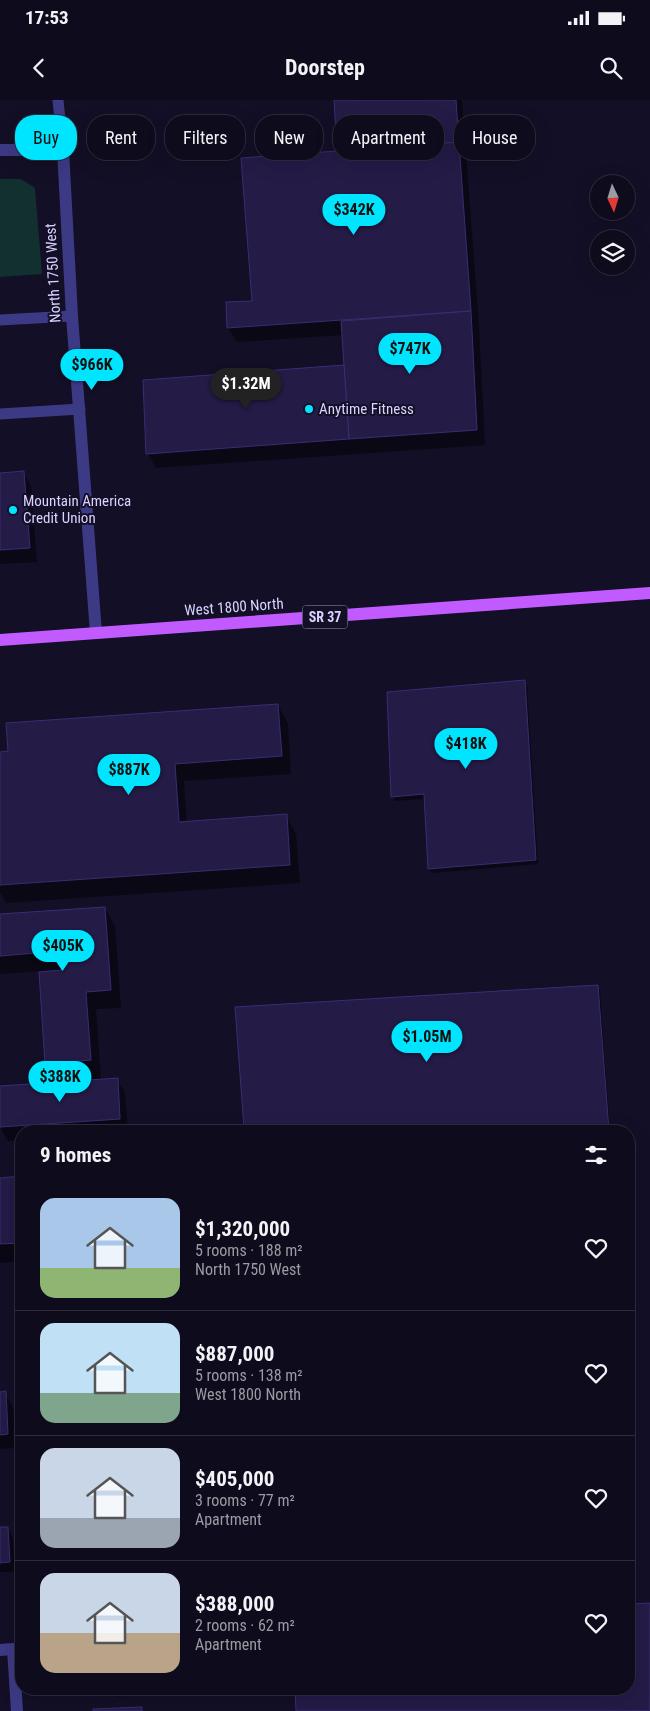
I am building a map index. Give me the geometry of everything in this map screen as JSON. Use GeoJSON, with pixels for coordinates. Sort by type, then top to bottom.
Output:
{"type":"FeatureCollection","features":[{"type":"Feature","properties":{"kind":"main road","name":"West 1800 North"},"geometry":{"type":"LineString","coordinates":[[0,640],[650,593]]}},
{"type":"Feature","properties":{"kind":"street"},"geometry":{"type":"LineString","coordinates":[[0,150],[15,150]]}},
{"type":"Feature","properties":{"kind":"street","name":"North 1750 West"},"geometry":{"type":"LineString","coordinates":[[64,160],[72,316],[96,633]]}},
{"type":"Feature","properties":{"kind":"street"},"geometry":{"type":"LineString","coordinates":[[6,1650],[17,1711]]}},
{"type":"Feature","properties":{"kind":"lane"},"geometry":{"type":"LineString","coordinates":[[58,100],[60,115]]}},
{"type":"Feature","properties":{"kind":"lane"},"geometry":{"type":"LineString","coordinates":[[0,320],[72,316]]}},
{"type":"Feature","properties":{"kind":"lane"},"geometry":{"type":"LineString","coordinates":[[0,414],[80,409]]}},
{"type":"Feature","properties":{"kind":"green space"},"geometry":{"type":"Polygon","coordinates":[[[0,179],[21,179],[35,188],[42,274],[0,277],[0,179]]]}},
{"type":"Feature","properties":{"kind":"building"},"geometry":{"type":"Polygon","coordinates":[[[334,100],[456,100],[457,115],[454,115],[454,142],[444,143],[444,115],[335,115],[334,100]]]}},
{"type":"Feature","properties":{"kind":"building"},"geometry":{"type":"Polygon","coordinates":[[[454,142],[454,160],[460,160],[471,311],[227,328],[226,302],[252,301],[241,160],[255,157],[255,160],[323,160],[323,152],[333,151],[333,160],[444,160],[444,143],[454,142]]]}},
{"type":"Feature","properties":{"kind":"building"},"geometry":{"type":"Polygon","coordinates":[[[471,311],[477,430],[349,439],[341,321],[471,311]]]}},
{"type":"Feature","properties":{"kind":"building"},"geometry":{"type":"Polygon","coordinates":[[[344,365],[349,439],[146,454],[143,380],[344,365]]]}},
{"type":"Feature","properties":{"kind":"building","name":"Mountain America Credit Union"},"geometry":{"type":"Polygon","coordinates":[[[24,471],[30,548],[0,550],[0,473],[24,471]]]}},
{"type":"Feature","properties":{"kind":"building"},"geometry":{"type":"Polygon","coordinates":[[[525,680],[536,860],[428,869],[424,794],[391,797],[387,692],[525,680]]]}},
{"type":"Feature","properties":{"kind":"building"},"geometry":{"type":"Polygon","coordinates":[[[278,704],[282,756],[175,764],[179,822],[287,814],[290,865],[0,885],[0,752],[8,751],[6,723],[278,704]]]}},
{"type":"Feature","properties":{"kind":"building"},"geometry":{"type":"Polygon","coordinates":[[[105,907],[111,990],[86,992],[91,1060],[45,1064],[39,972],[62,970],[60,951],[0,956],[0,914],[105,907]]]}},
{"type":"Feature","properties":{"kind":"building"},"geometry":{"type":"Polygon","coordinates":[[[598,985],[609,1125],[244,1125],[235,1007],[598,985]]]}},
{"type":"Feature","properties":{"kind":"building"},"geometry":{"type":"Polygon","coordinates":[[[118,1078],[120,1119],[0,1127],[0,1086],[118,1078]]]}},
{"type":"Feature","properties":{"kind":"building"},"geometry":{"type":"Polygon","coordinates":[[[15,1177],[15,1243],[0,1244],[0,1178],[15,1177]]]}},
{"type":"Feature","properties":{"kind":"building"},"geometry":{"type":"Polygon","coordinates":[[[6,1391],[8,1434],[0,1435],[0,1392],[6,1391]]]}},
{"type":"Feature","properties":{"kind":"building"},"geometry":{"type":"Polygon","coordinates":[[[0,1527],[8,1527],[10,1562],[0,1563],[0,1527]]]}},
{"type":"Feature","properties":{"kind":"building"},"geometry":{"type":"Polygon","coordinates":[[[650,1603],[650,1711],[296,1711],[295,1695],[635,1695],[635,1604],[650,1603]]]}},
{"type":"Feature","properties":{"kind":"building"},"geometry":{"type":"Polygon","coordinates":[[[142,1707],[142,1711],[93,1711],[93,1709],[142,1707]]]}},
{"type":"Feature","properties":{"kind":"place","name":"Anytime Fitness"},"geometry":{"type":"Point","coordinates":[309,409]}},
{"type":"Feature","properties":{"kind":"place","name":"Mountain America Credit Union"},"geometry":{"type":"Point","coordinates":[13,510]}}]}
